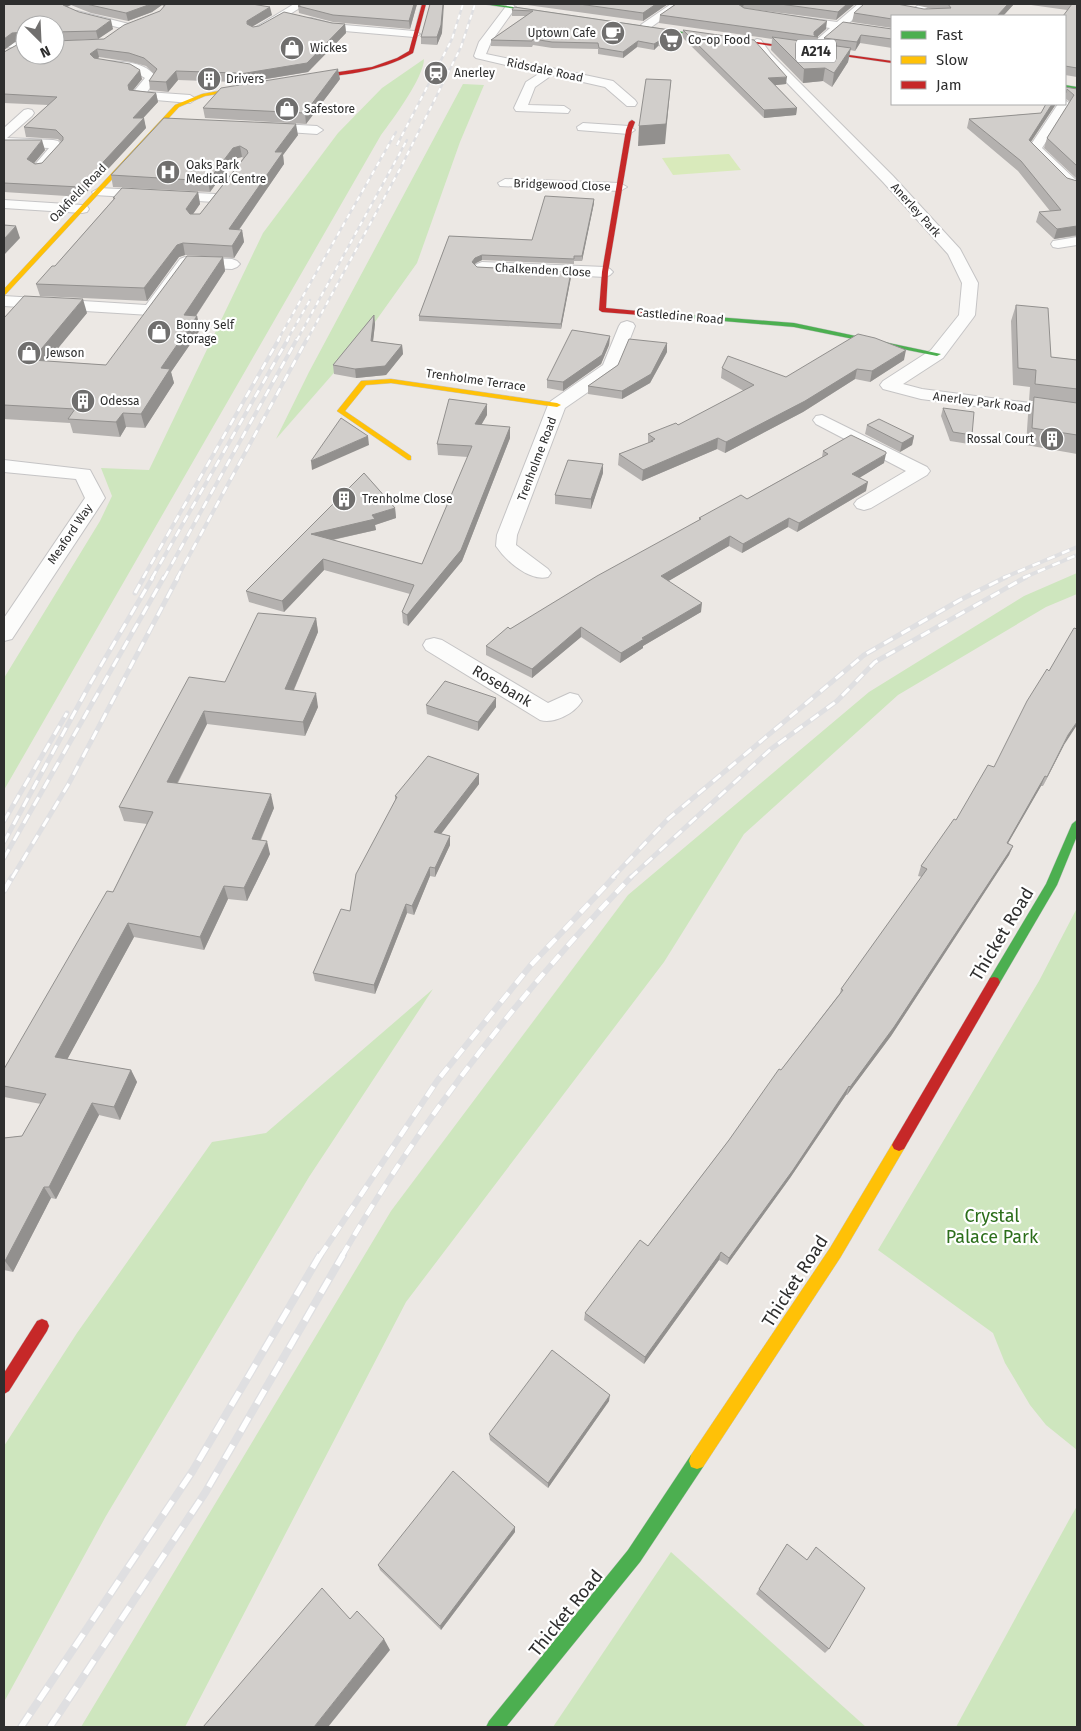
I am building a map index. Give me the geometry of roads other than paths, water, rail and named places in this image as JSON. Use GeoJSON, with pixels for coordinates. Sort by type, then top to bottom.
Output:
{"type":"FeatureCollection","features":[{"type":"Feature","properties":{"kind":"street"},"geometry":{"type":"LineString","coordinates":[[255,32],[301,4]]}},
{"type":"Feature","properties":{"kind":"street"},"geometry":{"type":"LineString","coordinates":[[292,80],[374,66],[406,56],[410,52],[424,4]]}},
{"type":"Feature","properties":{"kind":"street","name":"A214"},"geometry":{"type":"LineString","coordinates":[[485,4],[891,62]]}},
{"type":"Feature","properties":{"kind":"street"},"geometry":{"type":"LineString","coordinates":[[646,26],[678,4]]}},
{"type":"Feature","properties":{"kind":"street"},"geometry":{"type":"LineString","coordinates":[[820,42],[864,4]]}},
{"type":"Feature","properties":{"kind":"street"},"geometry":{"type":"LineString","coordinates":[[898,6],[913,13],[928,9]]}},
{"type":"Feature","properties":{"kind":"street","name":"Ridsdale Road"},"geometry":{"type":"LineString","coordinates":[[506,7],[485,42],[480,56],[609,84],[631,103]]}},
{"type":"Feature","properties":{"kind":"street"},"geometry":{"type":"LineString","coordinates":[[94,10],[73,12],[134,25],[116,33]]}},
{"type":"Feature","properties":{"kind":"street"},"geometry":{"type":"LineString","coordinates":[[283,14],[333,27],[414,34]]}},
{"type":"Feature","properties":{"kind":"street"},"geometry":{"type":"LineString","coordinates":[[784,18],[891,33]]}},
{"type":"Feature","properties":{"kind":"street","name":"Anerley Park"},"geometry":{"type":"LineString","coordinates":[[758,42],[767,56],[854,143],[955,252],[970,283],[967,315],[937,354],[889,385]]}},
{"type":"Feature","properties":{"kind":"street"},"geometry":{"type":"LineString","coordinates":[[4,58],[15,50]]}},
{"type":"Feature","properties":{"kind":"street"},"geometry":{"type":"LineString","coordinates":[[98,64],[130,67],[148,74],[150,83],[137,95],[190,99]]}},
{"type":"Feature","properties":{"kind":"street"},"geometry":{"type":"LineString","coordinates":[[549,72],[530,85],[520,108],[564,110]]}},
{"type":"Feature","properties":{"kind":"street","name":"Oakfield Road"},"geometry":{"type":"LineString","coordinates":[[4,293],[177,106],[190,99],[265,84]]}},
{"type":"Feature","properties":{"kind":"street"},"geometry":{"type":"LineString","coordinates":[[1062,105],[1035,149],[1070,183],[1077,186]]}},
{"type":"Feature","properties":{"kind":"street"},"geometry":{"type":"LineString","coordinates":[[4,135],[28,113]]}},
{"type":"Feature","properties":{"kind":"street"},"geometry":{"type":"LineString","coordinates":[[163,122],[182,123]]}},
{"type":"Feature","properties":{"kind":"street"},"geometry":{"type":"LineString","coordinates":[[249,126],[317,130]]}},
{"type":"Feature","properties":{"kind":"street","name":"Castledine Road"},"geometry":{"type":"LineString","coordinates":[[583,127],[630,126],[605,272],[602,310],[794,325],[937,354]]}},
{"type":"Feature","properties":{"kind":"street"},"geometry":{"type":"LineString","coordinates":[[4,142],[53,144],[57,148],[39,168]]}},
{"type":"Feature","properties":{"kind":"street","name":"Bridgewood Close"},"geometry":{"type":"LineString","coordinates":[[505,183],[620,187]]}},
{"type":"Feature","properties":{"kind":"street"},"geometry":{"type":"LineString","coordinates":[[203,213],[225,184]]}},
{"type":"Feature","properties":{"kind":"street"},"geometry":{"type":"LineString","coordinates":[[99,192],[215,198]]}},
{"type":"Feature","properties":{"kind":"street"},"geometry":{"type":"LineString","coordinates":[[4,204],[82,209]]}},
{"type":"Feature","properties":{"kind":"street"},"geometry":{"type":"LineString","coordinates":[[1058,244],[1077,241]]}},
{"type":"Feature","properties":{"kind":"street"},"geometry":{"type":"LineString","coordinates":[[4,301],[150,310],[185,262],[232,264]]}},
{"type":"Feature","properties":{"kind":"street","name":"Chalkenden Close"},"geometry":{"type":"LineString","coordinates":[[482,267],[605,272]]}},
{"type":"Feature","properties":{"kind":"street","name":"Trenholme Road"},"geometry":{"type":"LineString","coordinates":[[541,573],[512,554],[506,546],[507,535],[557,405],[611,368],[627,326]]}},
{"type":"Feature","properties":{"kind":"street","name":"Trenholme Terrace"},"geometry":{"type":"LineString","coordinates":[[408,458],[341,411],[364,384],[391,381],[557,405]]}},
{"type":"Feature","properties":{"kind":"street","name":"Anerley Park Road"},"geometry":{"type":"LineString","coordinates":[[889,385],[921,394],[1077,414]]}},
{"type":"Feature","properties":{"kind":"street"},"geometry":{"type":"LineString","coordinates":[[822,420],[920,471],[864,504]]}},
{"type":"Feature","properties":{"kind":"street","name":"Meaford Way"},"geometry":{"type":"LineString","coordinates":[[4,466],[83,474],[95,498],[4,634]]}},
{"type":"Feature","properties":{"kind":"street","name":"Rosebank"},"geometry":{"type":"LineString","coordinates":[[434,645],[548,714],[570,701]]}},
{"type":"Feature","properties":{"kind":"street","name":"Thicket Road"},"geometry":{"type":"LineString","coordinates":[[495,1727],[634,1556],[835,1253],[1051,885],[1077,824]]}},
{"type":"Feature","properties":{"kind":"street"},"geometry":{"type":"LineString","coordinates":[[4,1386],[42,1326]]}},
{"type":"Feature","properties":{"kind":"railway"},"geometry":{"type":"LineString","coordinates":[[397,145],[452,39],[463,4]]}},
{"type":"Feature","properties":{"kind":"railway"},"geometry":{"type":"LineString","coordinates":[[307,340],[401,167],[461,47],[475,4]]}},
{"type":"Feature","properties":{"kind":"railway"},"geometry":{"type":"LineString","coordinates":[[278,340],[396,132]]}},
{"type":"Feature","properties":{"kind":"railway"},"geometry":{"type":"LineString","coordinates":[[297,340],[407,140]]}},
{"type":"Feature","properties":{"kind":"railway"},"geometry":{"type":"LineString","coordinates":[[287,340],[310,300]]}},
{"type":"Feature","properties":{"kind":"railway"},"geometry":{"type":"LineString","coordinates":[[143,578],[279,339]]}},
{"type":"Feature","properties":{"kind":"railway"},"geometry":{"type":"LineString","coordinates":[[152,578],[288,339]]}},
{"type":"Feature","properties":{"kind":"railway"},"geometry":{"type":"LineString","coordinates":[[164,578],[297,339]]}},
{"type":"Feature","properties":{"kind":"railway"},"geometry":{"type":"LineString","coordinates":[[177,578],[307,339]]}},
{"type":"Feature","properties":{"kind":"railway"},"geometry":{"type":"LineString","coordinates":[[1003,578],[1077,547]]}},
{"type":"Feature","properties":{"kind":"railway"},"geometry":{"type":"LineString","coordinates":[[1023,578],[1077,555]]}},
{"type":"Feature","properties":{"kind":"railway"},"geometry":{"type":"LineString","coordinates":[[135,593],[144,577]]}},
{"type":"Feature","properties":{"kind":"railway"},"geometry":{"type":"LineString","coordinates":[[4,842],[90,684],[153,577]]}},
{"type":"Feature","properties":{"kind":"railway"},"geometry":{"type":"LineString","coordinates":[[4,858],[164,577]]}},
{"type":"Feature","properties":{"kind":"railway"},"geometry":{"type":"LineString","coordinates":[[12,878],[68,785],[178,577]]}},
{"type":"Feature","properties":{"kind":"railway"},"geometry":{"type":"LineString","coordinates":[[612,878],[668,819],[864,655],[960,600],[1006,577]]}},
{"type":"Feature","properties":{"kind":"railway"},"geometry":{"type":"LineString","coordinates":[[630,878],[771,749],[837,701],[875,662],[1026,577]]}},
{"type":"Feature","properties":{"kind":"railway"},"geometry":{"type":"LineString","coordinates":[[4,821],[67,713]]}},
{"type":"Feature","properties":{"kind":"railway"},"geometry":{"type":"LineString","coordinates":[[4,891],[12,877]]}},
{"type":"Feature","properties":{"kind":"railway"},"geometry":{"type":"LineString","coordinates":[[320,1256],[437,1081],[531,965],[614,877]]}},
{"type":"Feature","properties":{"kind":"railway"},"geometry":{"type":"LineString","coordinates":[[342,1256],[405,1155],[475,1058],[551,965],[630,878]]}},
{"type":"Feature","properties":{"kind":"railway"},"geometry":{"type":"LineString","coordinates":[[21,1727],[192,1472],[320,1255]]}},
{"type":"Feature","properties":{"kind":"railway"},"geometry":{"type":"LineString","coordinates":[[50,1727],[205,1493],[343,1255]]}},
{"type":"Feature","properties":{"kind":"place","name":"Uptown Cafe"},"geometry":{"type":"Point","coordinates":[613,33]}},
{"type":"Feature","properties":{"kind":"place","name":"Co-op Food"},"geometry":{"type":"Point","coordinates":[671,40]}},
{"type":"Feature","properties":{"kind":"place","name":"Wickes"},"geometry":{"type":"Point","coordinates":[292,48]}},
{"type":"Feature","properties":{"kind":"place","name":"Anerley"},"geometry":{"type":"Point","coordinates":[436,73]}},
{"type":"Feature","properties":{"kind":"place","name":"Drivers"},"geometry":{"type":"Point","coordinates":[209,79]}},
{"type":"Feature","properties":{"kind":"place","name":"Safestore"},"geometry":{"type":"Point","coordinates":[287,109]}},
{"type":"Feature","properties":{"kind":"place","name":"Oaks Park Medical Centre"},"geometry":{"type":"Point","coordinates":[168,172]}},
{"type":"Feature","properties":{"kind":"place","name":"Bonny Self Storage"},"geometry":{"type":"Point","coordinates":[159,332]}},
{"type":"Feature","properties":{"kind":"place","name":"Jewson"},"geometry":{"type":"Point","coordinates":[29,353]}},
{"type":"Feature","properties":{"kind":"place","name":"Odessa"},"geometry":{"type":"Point","coordinates":[83,401]}},
{"type":"Feature","properties":{"kind":"place","name":"Rossal Court"},"geometry":{"type":"Point","coordinates":[1052,439]}},
{"type":"Feature","properties":{"kind":"place","name":"Trenholme Close"},"geometry":{"type":"Point","coordinates":[344,499]}},
{"type":"Feature","properties":{"kind":"park label","name":"Crystal Palace Park"},"geometry":{"type":"Point","coordinates":[992,1226]}}]}
